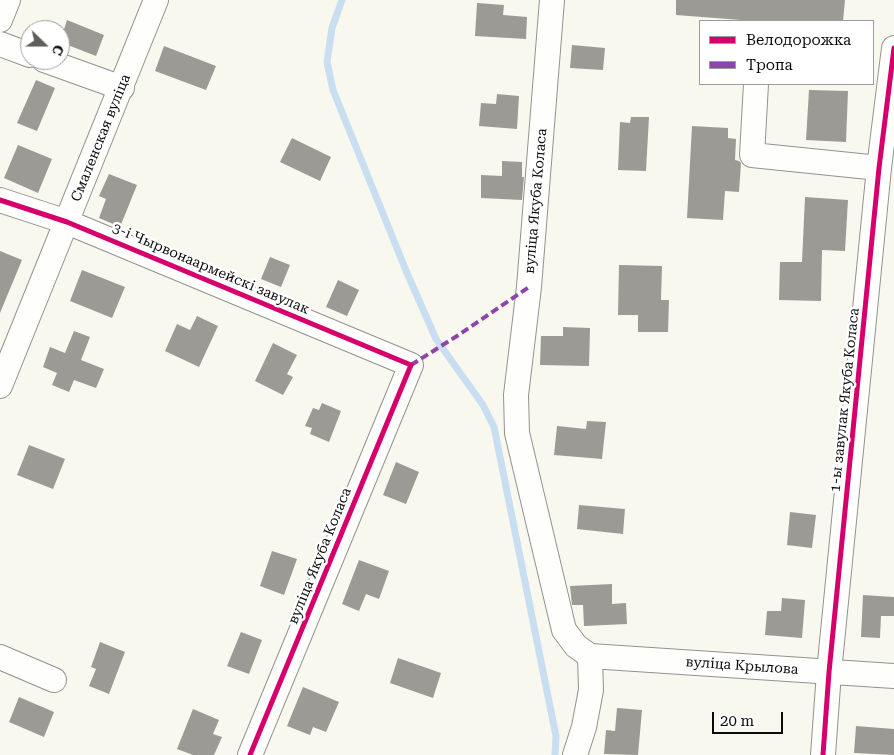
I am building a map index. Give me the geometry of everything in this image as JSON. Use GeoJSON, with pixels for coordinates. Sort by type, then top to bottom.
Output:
{"type":"FeatureCollection","features":[{"type":"Feature","properties":{"kind":"street"},"geometry":{"type":"LineString","coordinates":[[0,20],[8,0]]}},
{"type":"Feature","properties":{"kind":"street","name":"Смаленская вуліца"},"geometry":{"type":"LineString","coordinates":[[0,386],[156,0]]}},
{"type":"Feature","properties":{"kind":"street","name":"вуліца Якуба Коласа"},"geometry":{"type":"LineString","coordinates":[[552,0],[529,287],[516,395],[517,433],[564,630],[576,646],[590,656]]}},
{"type":"Feature","properties":{"kind":"street"},"geometry":{"type":"LineString","coordinates":[[0,44],[20,51]]}},
{"type":"Feature","properties":{"kind":"street","name":"1-ы завулак Якуба Коласа"},"geometry":{"type":"LineString","coordinates":[[823,755],[829,672],[894,48]]}},
{"type":"Feature","properties":{"kind":"street"},"geometry":{"type":"LineString","coordinates":[[70,69],[122,88]]}},
{"type":"Feature","properties":{"kind":"street"},"geometry":{"type":"LineString","coordinates":[[756,85],[752,155],[880,168]]}},
{"type":"Feature","properties":{"kind":"street","name":"3-і Чырвонаармейскі завулак"},"geometry":{"type":"LineString","coordinates":[[0,200],[67,222],[410,365]]}},
{"type":"Feature","properties":{"kind":"street","name":"вуліца Якуба Коласа"},"geometry":{"type":"LineString","coordinates":[[250,755],[410,365]]}},
{"type":"Feature","properties":{"kind":"street"},"geometry":{"type":"LineString","coordinates":[[576,755],[591,690],[590,656]]}},
{"type":"Feature","properties":{"kind":"street","name":"вуліца Крылова"},"geometry":{"type":"LineString","coordinates":[[590,656],[894,676]]}},
{"type":"Feature","properties":{"kind":"street"},"geometry":{"type":"LineString","coordinates":[[0,657],[54,680]]}},
{"type":"Feature","properties":{"kind":"building"},"geometry":{"type":"Polygon","coordinates":[[[676,0],[845,0],[843,20],[741,20],[676,15],[676,0]]]}},
{"type":"Feature","properties":{"kind":"building"},"geometry":{"type":"Polygon","coordinates":[[[477,3],[504,5],[503,15],[527,17],[526,39],[475,36],[477,3]]]}},
{"type":"Feature","properties":{"kind":"building"},"geometry":{"type":"Polygon","coordinates":[[[70,21],[104,35],[96,56],[70,46],[70,21]]]}},
{"type":"Feature","properties":{"kind":"building"},"geometry":{"type":"Polygon","coordinates":[[[572,45],[605,48],[603,70],[570,68],[572,45]]]}},
{"type":"Feature","properties":{"kind":"building"},"geometry":{"type":"Polygon","coordinates":[[[164,46],[216,66],[206,90],[155,71],[164,46]]]}},
{"type":"Feature","properties":{"kind":"building"},"geometry":{"type":"Polygon","coordinates":[[[36,80],[55,88],[37,131],[17,123],[36,80]]]}},
{"type":"Feature","properties":{"kind":"building"},"geometry":{"type":"Polygon","coordinates":[[[809,90],[848,91],[846,142],[806,140],[809,90]]]}},
{"type":"Feature","properties":{"kind":"building"},"geometry":{"type":"Polygon","coordinates":[[[497,94],[519,96],[517,129],[479,126],[481,103],[496,104],[497,94]]]}},
{"type":"Feature","properties":{"kind":"building"},"geometry":{"type":"Polygon","coordinates":[[[631,117],[649,117],[646,171],[618,170],[620,122],[630,123],[631,117]]]}},
{"type":"Feature","properties":{"kind":"building"},"geometry":{"type":"Polygon","coordinates":[[[692,126],[728,128],[728,138],[736,139],[735,160],[741,163],[739,192],[725,191],[723,220],[687,218],[692,126]]]}},
{"type":"Feature","properties":{"kind":"building"},"geometry":{"type":"Polygon","coordinates":[[[292,138],[331,157],[320,181],[280,162],[292,138]]]}},
{"type":"Feature","properties":{"kind":"building"},"geometry":{"type":"Polygon","coordinates":[[[18,145],[52,159],[38,193],[4,178],[18,145]]]}},
{"type":"Feature","properties":{"kind":"building"},"geometry":{"type":"Polygon","coordinates":[[[502,161],[522,162],[522,177],[524,177],[522,200],[481,198],[481,175],[502,176],[502,161]]]}},
{"type":"Feature","properties":{"kind":"building"},"geometry":{"type":"Polygon","coordinates":[[[109,174],[137,185],[120,227],[99,218],[106,199],[99,196],[109,174]]]}},
{"type":"Feature","properties":{"kind":"building"},"geometry":{"type":"Polygon","coordinates":[[[805,197],[848,200],[845,251],[822,250],[821,301],[779,300],[780,262],[802,262],[805,197]]]}},
{"type":"Feature","properties":{"kind":"building"},"geometry":{"type":"Polygon","coordinates":[[[0,251],[22,260],[0,313],[0,251]]]}},
{"type":"Feature","properties":{"kind":"building"},"geometry":{"type":"Polygon","coordinates":[[[270,257],[290,265],[281,287],[261,279],[270,257]]]}},
{"type":"Feature","properties":{"kind":"building"},"geometry":{"type":"Polygon","coordinates":[[[619,265],[662,266],[661,300],[669,300],[668,332],[638,332],[638,315],[618,315],[619,265]]]}},
{"type":"Feature","properties":{"kind":"building"},"geometry":{"type":"Polygon","coordinates":[[[82,270],[125,287],[112,318],[70,301],[82,270]]]}},
{"type":"Feature","properties":{"kind":"building"},"geometry":{"type":"Polygon","coordinates":[[[338,280],[359,290],[347,316],[326,307],[338,280]]]}},
{"type":"Feature","properties":{"kind":"building"},"geometry":{"type":"Polygon","coordinates":[[[197,316],[218,326],[199,367],[165,351],[177,324],[190,330],[197,316]]]}},
{"type":"Feature","properties":{"kind":"building"},"geometry":{"type":"Polygon","coordinates":[[[563,327],[590,328],[589,366],[540,365],[541,336],[563,336],[563,327]]]}},
{"type":"Feature","properties":{"kind":"building"},"geometry":{"type":"Polygon","coordinates":[[[74,331],[90,337],[81,360],[104,369],[96,388],[74,380],[69,392],[52,385],[57,373],[43,367],[50,347],[65,353],[74,331]]]}},
{"type":"Feature","properties":{"kind":"building"},"geometry":{"type":"Polygon","coordinates":[[[273,343],[297,355],[287,374],[293,377],[283,395],[255,381],[273,343]]]}},
{"type":"Feature","properties":{"kind":"building"},"geometry":{"type":"Polygon","coordinates":[[[322,403],[341,411],[329,442],[310,434],[312,428],[305,426],[313,408],[319,410],[322,403]]]}},
{"type":"Feature","properties":{"kind":"building"},"geometry":{"type":"Polygon","coordinates":[[[587,421],[606,422],[602,459],[554,455],[557,426],[586,429],[587,421]]]}},
{"type":"Feature","properties":{"kind":"building"},"geometry":{"type":"Polygon","coordinates":[[[29,445],[65,459],[53,489],[17,475],[29,445]]]}},
{"type":"Feature","properties":{"kind":"building"},"geometry":{"type":"Polygon","coordinates":[[[396,462],[419,472],[406,504],[383,495],[396,462]]]}},
{"type":"Feature","properties":{"kind":"building"},"geometry":{"type":"Polygon","coordinates":[[[579,505],[625,509],[623,534],[577,529],[579,505]]]}},
{"type":"Feature","properties":{"kind":"building"},"geometry":{"type":"Polygon","coordinates":[[[790,512],[816,515],[812,548],[787,545],[790,512]]]}},
{"type":"Feature","properties":{"kind":"building"},"geometry":{"type":"Polygon","coordinates":[[[272,551],[297,559],[284,595],[260,586],[272,551]]]}},
{"type":"Feature","properties":{"kind":"building"},"geometry":{"type":"Polygon","coordinates":[[[359,560],[389,571],[379,599],[366,594],[359,611],[342,604],[359,560]]]}},
{"type":"Feature","properties":{"kind":"building"},"geometry":{"type":"Polygon","coordinates":[[[612,584],[612,604],[626,603],[627,624],[584,626],[583,605],[572,605],[570,586],[612,584]]]}},
{"type":"Feature","properties":{"kind":"building"},"geometry":{"type":"Polygon","coordinates":[[[863,595],[894,597],[894,616],[881,616],[880,638],[861,637],[863,595]]]}},
{"type":"Feature","properties":{"kind":"building"},"geometry":{"type":"Polygon","coordinates":[[[782,598],[805,600],[802,638],[765,635],[767,611],[781,611],[782,598]]]}},
{"type":"Feature","properties":{"kind":"building"},"geometry":{"type":"Polygon","coordinates":[[[241,632],[262,640],[249,674],[227,666],[241,632]]]}},
{"type":"Feature","properties":{"kind":"building"},"geometry":{"type":"Polygon","coordinates":[[[100,642],[125,652],[109,694],[89,686],[96,669],[91,667],[100,642]]]}},
{"type":"Feature","properties":{"kind":"building"},"geometry":{"type":"Polygon","coordinates":[[[398,658],[441,673],[433,698],[390,683],[398,658]]]}},
{"type":"Feature","properties":{"kind":"building"},"geometry":{"type":"Polygon","coordinates":[[[303,687],[339,702],[326,732],[313,727],[310,735],[287,726],[303,687]]]}},
{"type":"Feature","properties":{"kind":"building"},"geometry":{"type":"Polygon","coordinates":[[[19,697],[54,712],[44,737],[9,722],[19,697]]]}},
{"type":"Feature","properties":{"kind":"building"},"geometry":{"type":"Polygon","coordinates":[[[617,708],[642,710],[638,755],[604,754],[606,730],[615,731],[617,708]]]}},
{"type":"Feature","properties":{"kind":"building"},"geometry":{"type":"Polygon","coordinates":[[[193,709],[219,720],[213,734],[222,737],[214,755],[193,755],[177,749],[193,709]]]}},
{"type":"Feature","properties":{"kind":"building"},"geometry":{"type":"Polygon","coordinates":[[[856,726],[894,729],[894,755],[854,753],[856,726]]]}},
{"type":"Feature","properties":{"kind":"waterway"},"geometry":{"type":"LineString","coordinates":[[342,0],[332,28],[327,62],[333,90],[407,273],[436,339],[483,405],[494,427],[556,736],[555,755]]}},
{"type":"Feature","properties":{"kind":"marked path"},"geometry":{"type":"LineString","coordinates":[[411,365],[529,287]]}},
{"type":"Feature","properties":{"kind":"cycle path"},"geometry":{"type":"LineString","coordinates":[[823,755],[829,672],[879,168],[894,48]]}},
{"type":"Feature","properties":{"kind":"cycle path"},"geometry":{"type":"LineString","coordinates":[[0,200],[67,222],[411,365],[250,755]]}}]}
